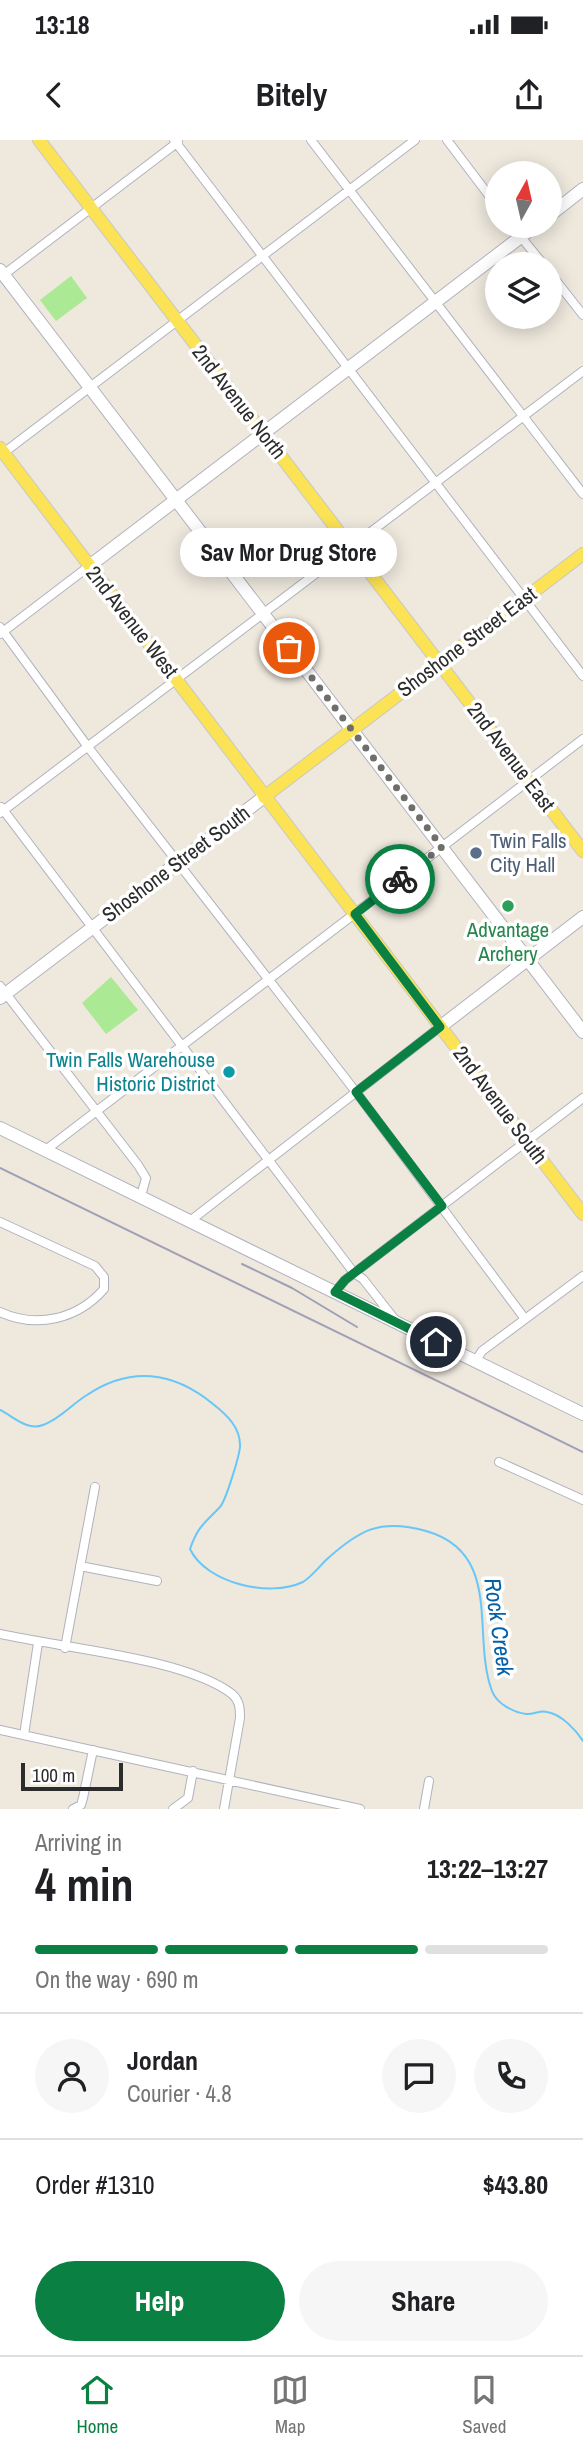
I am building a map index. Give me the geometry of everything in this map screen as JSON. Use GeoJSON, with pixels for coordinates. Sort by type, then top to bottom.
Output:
{"type":"FeatureCollection","features":[{"type":"Feature","properties":{"kind":"main road","name":"2nd Avenue North"},"geometry":{"type":"LineString","coordinates":[[39,140],[439,663]]}},
{"type":"Feature","properties":{"kind":"main road","name":"2nd Avenue West"},"geometry":{"type":"LineString","coordinates":[[1,453],[264,797]]}},
{"type":"Feature","properties":{"kind":"main road","name":"Shoshone Street East"},"geometry":{"type":"LineString","coordinates":[[352,730],[583,554]]}},
{"type":"Feature","properties":{"kind":"main road","name":"2nd Avenue East"},"geometry":{"type":"LineString","coordinates":[[439,663],[583,851]]}},
{"type":"Feature","properties":{"kind":"main road","name":"Shoshone Street South"},"geometry":{"type":"LineString","coordinates":[[264,797],[352,730]]}},
{"type":"Feature","properties":{"kind":"main road","name":"2nd Avenue South"},"geometry":{"type":"LineString","coordinates":[[264,797],[583,1214]]}},
{"type":"Feature","properties":{"kind":"street"},"geometry":{"type":"LineString","coordinates":[[311,140],[583,494]]}},
{"type":"Feature","properties":{"kind":"street"},"geometry":{"type":"LineString","coordinates":[[1,453],[91,388],[415,140]]}},
{"type":"Feature","properties":{"kind":"street"},"geometry":{"type":"LineString","coordinates":[[447,140],[485,190]]}},
{"type":"Feature","properties":{"kind":"street"},"geometry":{"type":"LineString","coordinates":[[583,676],[177,141],[1,274],[583,1032]]}},
{"type":"Feature","properties":{"kind":"street"},"geometry":{"type":"LineString","coordinates":[[562,206],[583,189]]}},
{"type":"Feature","properties":{"kind":"street"},"geometry":{"type":"LineString","coordinates":[[520,238],[1,631],[356,1092],[525,1319]]}},
{"type":"Feature","properties":{"kind":"street"},"geometry":{"type":"LineString","coordinates":[[522,238],[533,252]]}},
{"type":"Feature","properties":{"kind":"street"},"geometry":{"type":"LineString","coordinates":[[562,288],[583,315]]}},
{"type":"Feature","properties":{"kind":"street"},"geometry":{"type":"LineString","coordinates":[[397,1323],[363,1279],[354,1273],[184,1045],[1,810],[264,615],[583,371]]}},
{"type":"Feature","properties":{"kind":"street"},"geometry":{"type":"LineString","coordinates":[[47,1149],[583,739]]}},
{"type":"Feature","properties":{"kind":"street","name":"Shoshone Street South"},"geometry":{"type":"LineString","coordinates":[[2,993],[264,797]]}},
{"type":"Feature","properties":{"kind":"street"},"geometry":{"type":"LineString","coordinates":[[190,1220],[583,917]]}},
{"type":"Feature","properties":{"kind":"street"},"geometry":{"type":"LineString","coordinates":[[2,993],[97,1111],[146,1178],[141,1196]]}},
{"type":"Feature","properties":{"kind":"street"},"geometry":{"type":"LineString","coordinates":[[335,1292],[354,1273],[583,1098]]}},
{"type":"Feature","properties":{"kind":"street"},"geometry":{"type":"LineString","coordinates":[[0,1128],[583,1414]]}},
{"type":"Feature","properties":{"kind":"street"},"geometry":{"type":"LineString","coordinates":[[0,1222],[95,1266],[104,1277],[104,1289],[75,1313],[45,1320],[26,1320],[0,1312]]}},
{"type":"Feature","properties":{"kind":"street"},"geometry":{"type":"LineString","coordinates":[[475,1362],[482,1352],[583,1276]]}},
{"type":"Feature","properties":{"kind":"street"},"geometry":{"type":"LineString","coordinates":[[499,1462],[583,1500]]}},
{"type":"Feature","properties":{"kind":"street"},"geometry":{"type":"LineString","coordinates":[[65,1648],[95,1487]]}},
{"type":"Feature","properties":{"kind":"street"},"geometry":{"type":"LineString","coordinates":[[80,1566],[156,1581]]}},
{"type":"Feature","properties":{"kind":"street"},"geometry":{"type":"LineString","coordinates":[[0,1634],[193,1672],[232,1694],[240,1707],[240,1718],[224,1809]]}},
{"type":"Feature","properties":{"kind":"street"},"geometry":{"type":"LineString","coordinates":[[24,1735],[37,1643]]}},
{"type":"Feature","properties":{"kind":"street"},"geometry":{"type":"LineString","coordinates":[[0,1730],[360,1809]]}},
{"type":"Feature","properties":{"kind":"street"},"geometry":{"type":"LineString","coordinates":[[73,1809],[81,1805],[93,1750]]}},
{"type":"Feature","properties":{"kind":"street"},"geometry":{"type":"LineString","coordinates":[[173,1809],[188,1798],[193,1771]]}},
{"type":"Feature","properties":{"kind":"street"},"geometry":{"type":"LineString","coordinates":[[424,1809],[429,1781]]}},
{"type":"Feature","properties":{"kind":"green space"},"geometry":{"type":"Polygon","coordinates":[[[71,276],[87,298],[56,321],[40,300],[71,276]]]}},
{"type":"Feature","properties":{"kind":"green space"},"geometry":{"type":"Polygon","coordinates":[[[111,977],[138,1010],[106,1034],[82,1003],[111,977]]]}},
{"type":"Feature","properties":{"kind":"waterway","name":"Rock Creek"},"geometry":{"type":"LineString","coordinates":[[0,1410],[26,1425],[43,1425],[103,1386],[135,1376],[167,1379],[198,1393],[228,1417],[240,1440],[237,1460],[223,1503],[199,1530],[190,1549],[198,1561],[224,1579],[240,1584],[257,1588],[289,1587],[303,1582],[349,1541],[371,1529],[410,1527],[450,1542],[466,1558],[476,1577],[486,1669],[494,1696],[506,1707],[516,1711],[529,1714],[544,1712],[558,1716],[583,1741]]}},
{"type":"Feature","properties":{"kind":"railway"},"geometry":{"type":"LineString","coordinates":[[0,1168],[583,1452]]}},
{"type":"Feature","properties":{"kind":"railway"},"geometry":{"type":"LineString","coordinates":[[242,1264],[292,1288],[357,1327]]}},
{"type":"Feature","properties":{"kind":"way so far"},"geometry":{"type":"LineString","coordinates":[[289,648],[442,847],[400,879]]}},
{"type":"Feature","properties":{"kind":"place","name":"Sav Mor Drug Store"},"geometry":{"type":"Point","coordinates":[289,648]}},
{"type":"Feature","properties":{"kind":"place","name":"Twin Falls City Hall"},"geometry":{"type":"Point","coordinates":[476,853]}},
{"type":"Feature","properties":{"kind":"place","name":"Advantage Archery"},"geometry":{"type":"Point","coordinates":[508,906]}},
{"type":"Feature","properties":{"kind":"place","name":"Twin Falls Warehouse Historic District"},"geometry":{"type":"Point","coordinates":[229,1072]}},
{"type":"Feature","properties":{"kind":"route"},"geometry":{"type":"LineString","coordinates":[[400,879],[355,914],[440,1027],[356,1092],[442,1206],[345,1280],[335,1292],[436,1342]]}}]}
